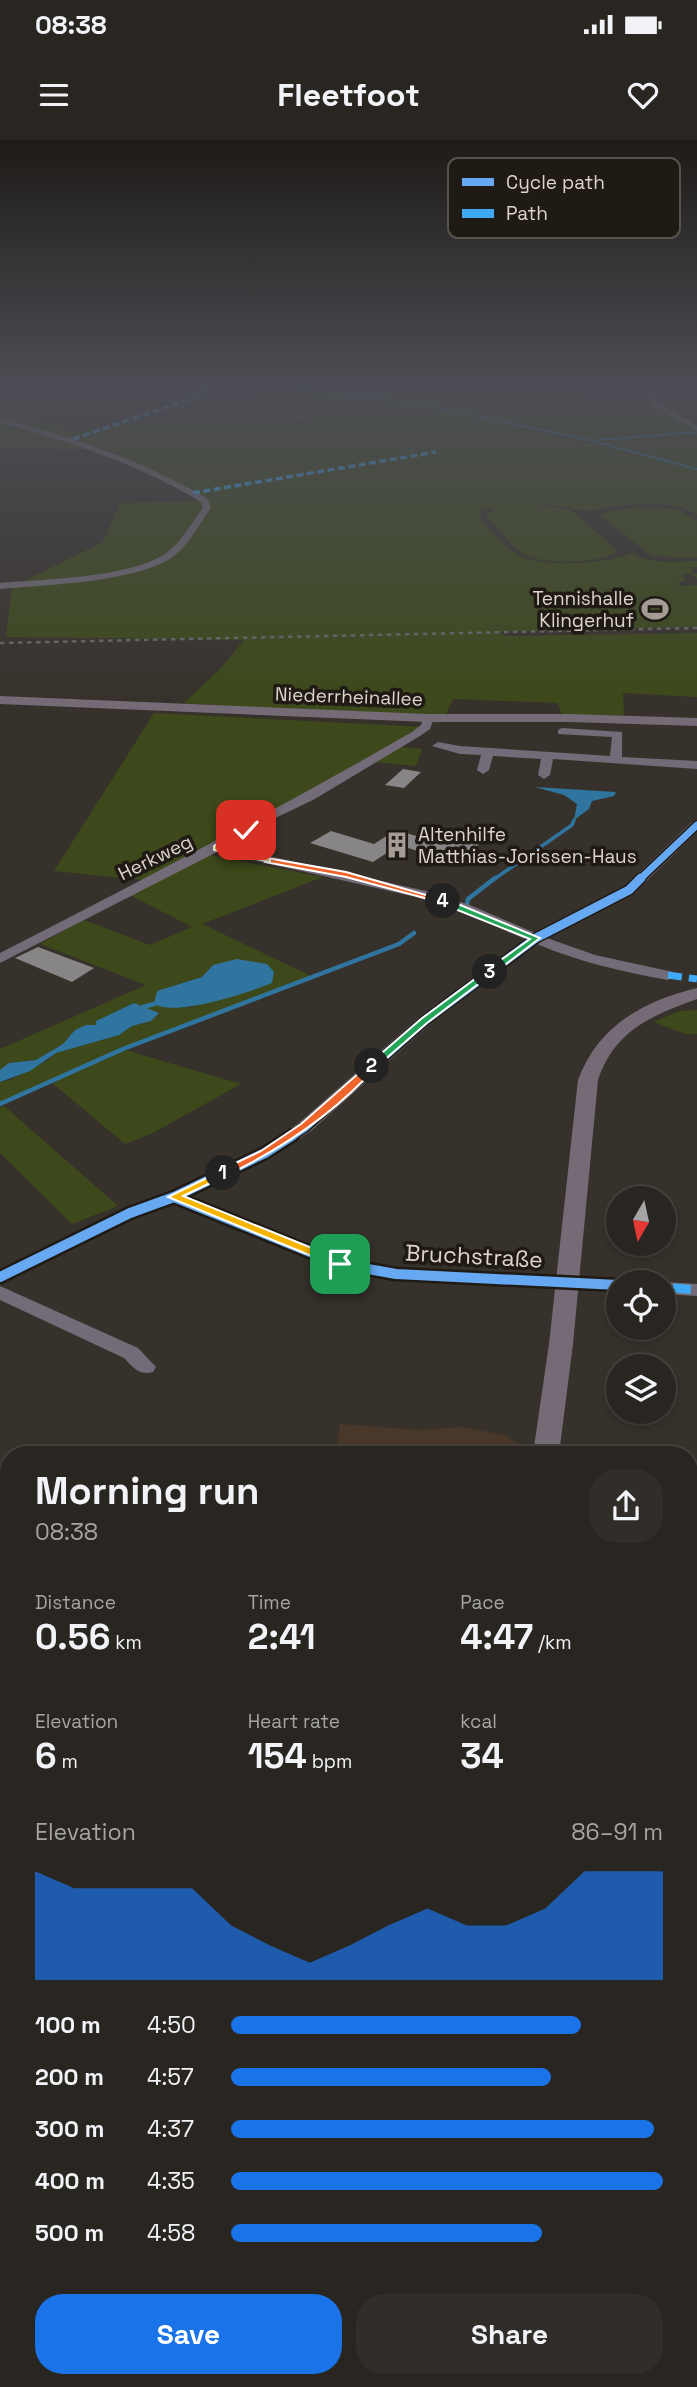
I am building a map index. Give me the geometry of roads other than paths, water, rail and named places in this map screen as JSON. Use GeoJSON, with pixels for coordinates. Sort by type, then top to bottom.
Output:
{"type":"FeatureCollection","features":[{"type":"Feature","properties":{"kind":"main road","name":"Niederrheinallee"},"geometry":{"type":"LineString","coordinates":[[0,700],[428,718],[570,718],[697,722]]}},
{"type":"Feature","properties":{"kind":"main road"},"geometry":{"type":"LineString","coordinates":[[547,1446],[592,1062],[604,1042],[628,1022],[694,996]]}},
{"type":"Feature","properties":{"kind":"street"},"geometry":{"type":"LineString","coordinates":[[0,586],[115,572],[160,561],[170,555],[206,508],[205,501],[191,492]]}},
{"type":"Feature","properties":{"kind":"street","name":"Herkweg"},"geometry":{"type":"LineString","coordinates":[[0,958],[216,848],[264,818],[309,797],[416,734],[426,727],[428,718]]}},
{"type":"Feature","properties":{"kind":"street"},"geometry":{"type":"LineString","coordinates":[[562,732],[618,734],[616,754]]}},
{"type":"Feature","properties":{"kind":"street"},"geometry":{"type":"LineString","coordinates":[[438,746],[547,755],[616,754],[672,764],[697,765]]}},
{"type":"Feature","properties":{"kind":"street"},"geometry":{"type":"LineString","coordinates":[[483,770],[488,752]]}},
{"type":"Feature","properties":{"kind":"street"},"geometry":{"type":"LineString","coordinates":[[544,775],[547,755]]}},
{"type":"Feature","properties":{"kind":"street"},"geometry":{"type":"LineString","coordinates":[[0,1277],[130,1213],[174,1197],[265,1153],[304,1127],[424,1021],[536,938],[629,890],[697,825]]}},
{"type":"Feature","properties":{"kind":"street"},"geometry":{"type":"LineString","coordinates":[[216,848],[387,884],[460,906],[536,938],[610,964],[668,975]]}},
{"type":"Feature","properties":{"kind":"street","name":"Bruchstraße"},"geometry":{"type":"LineString","coordinates":[[174,1197],[340,1264],[396,1274],[606,1284]]}},
{"type":"Feature","properties":{"kind":"street"},"geometry":{"type":"LineString","coordinates":[[676,1289],[697,1290]]}},
{"type":"Feature","properties":{"kind":"street"},"geometry":{"type":"LineString","coordinates":[[0,1292],[131,1353],[146,1367]]}},
{"type":"Feature","properties":{"kind":"water"},"geometry":{"type":"Polygon","coordinates":[[[535,787],[616,792],[614,796],[592,801],[589,809],[574,820],[577,804],[564,795],[535,787]]]}},
{"type":"Feature","properties":{"kind":"water"},"geometry":{"type":"Polygon","coordinates":[[[237,959],[267,964],[274,972],[272,983],[195,1006],[179,1008],[154,1004],[157,991],[202,977],[213,965],[237,959]]]}},
{"type":"Feature","properties":{"kind":"water"},"geometry":{"type":"Polygon","coordinates":[[[134,1003],[159,1013],[151,1021],[132,1026],[119,1035],[56,1053],[30,1071],[0,1082],[0,1070],[9,1063],[36,1060],[63,1044],[75,1030],[86,1025],[96,1025],[96,1021],[134,1003]]]}},
{"type":"Feature","properties":{"kind":"waterway"},"geometry":{"type":"LineString","coordinates":[[493,880],[572,825],[574,820]]}},
{"type":"Feature","properties":{"kind":"waterway"},"geometry":{"type":"LineString","coordinates":[[467,904],[468,899],[495,878]]}},
{"type":"Feature","properties":{"kind":"waterway"},"geometry":{"type":"LineString","coordinates":[[0,1104],[123,1049],[399,944],[414,933]]}},
{"type":"Feature","properties":{"kind":"waterway"},"geometry":{"type":"LineString","coordinates":[[143,1007],[154,1004]]}},
{"type":"Feature","properties":{"kind":"railway"},"geometry":{"type":"LineString","coordinates":[[0,643],[697,628]]}},
{"type":"Feature","properties":{"kind":"place","name":"Tennishalle Klingerhuf"},"geometry":{"type":"Point","coordinates":[655,609]}},
{"type":"Feature","properties":{"kind":"place","name":"Altenhilfe Matthias-Jorissen-Haus"},"geometry":{"type":"Point","coordinates":[397,845]}}]}
